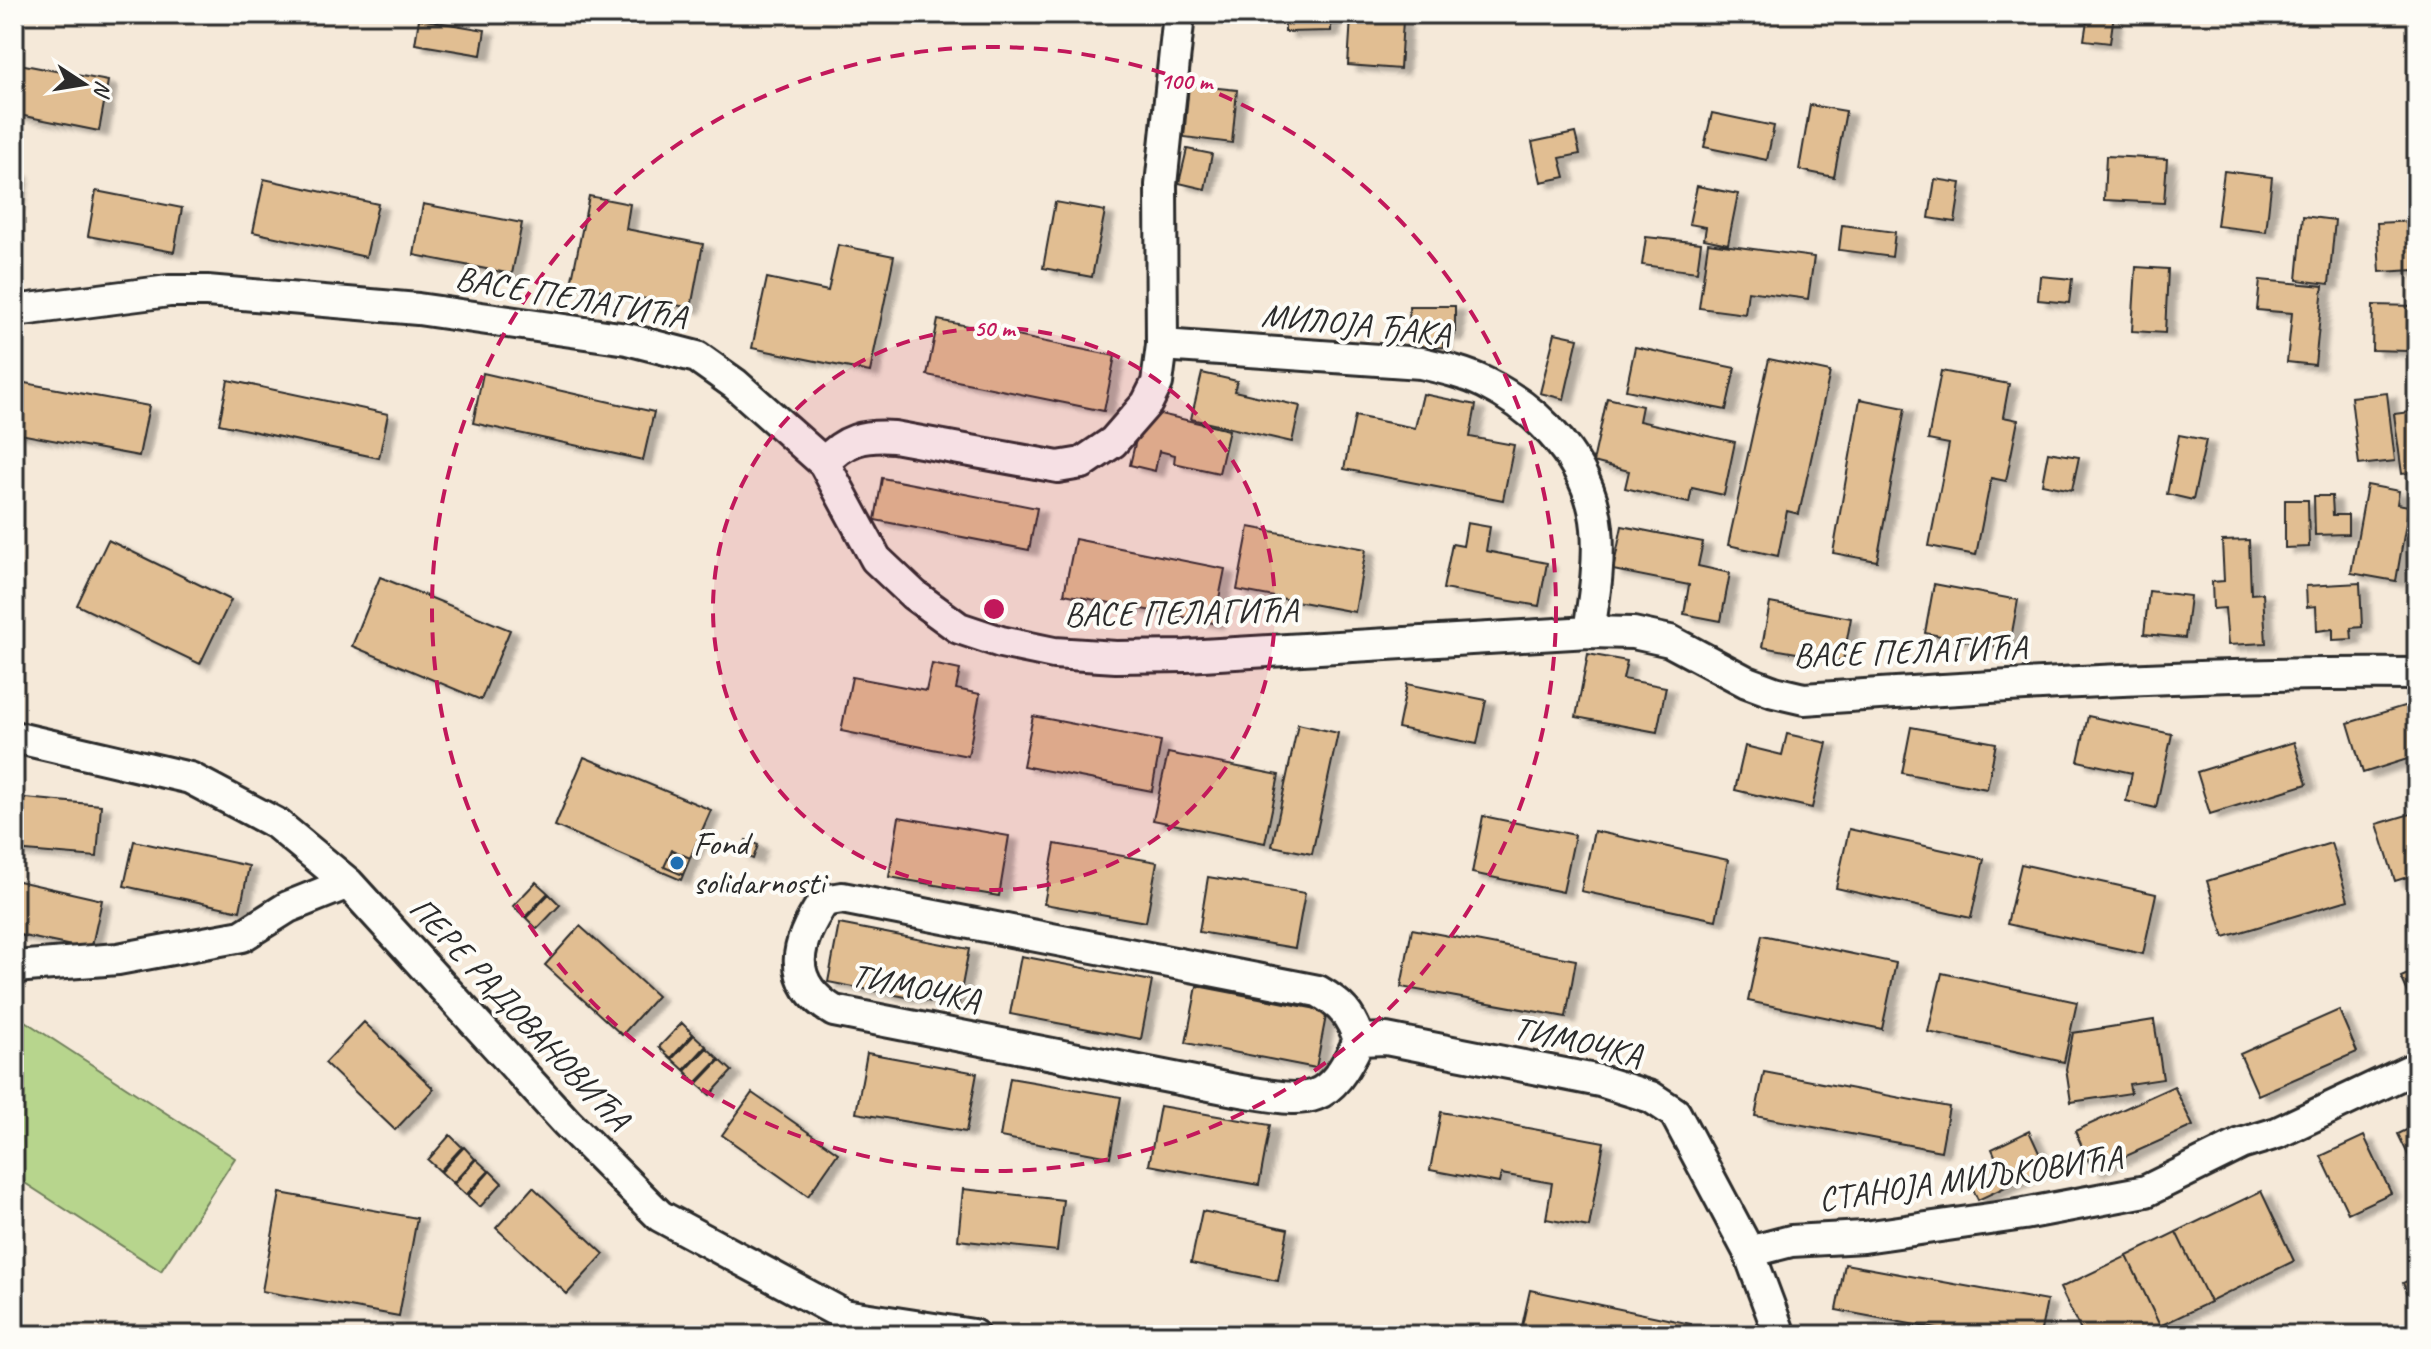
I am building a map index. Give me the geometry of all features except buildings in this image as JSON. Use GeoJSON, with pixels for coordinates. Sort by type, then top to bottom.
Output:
{"type":"FeatureCollection","features":[{"type":"Feature","properties":{"kind":"street"},"geometry":{"type":"LineString","coordinates":[[824,463],[835,450],[869,436],[894,437],[1058,467],[1082,463],[1113,442],[1147,403],[1157,383],[1162,345],[1161,185],[1179,14]]}},
{"type":"Feature","properties":{"kind":"street","name":"ВАСЕ ПЕЛАГИЋА"},"geometry":{"type":"LineString","coordinates":[[14,311],[169,291],[207,291],[418,309],[627,339],[697,357],[735,384],[824,463],[876,559],[914,595],[959,628],[1001,642],[1070,654],[1186,656],[1589,632],[1633,633],[1670,641],[1747,682],[1804,699],[2011,685],[2285,673],[2417,674]]}},
{"type":"Feature","properties":{"kind":"street","name":"МИЛОЈА ЂАКА"},"geometry":{"type":"LineString","coordinates":[[1162,345],[1421,363],[1450,369],[1485,382],[1511,398],[1560,441],[1578,468],[1591,497],[1597,528],[1597,562],[1589,632]]}},
{"type":"Feature","properties":{"kind":"street","name":"ПЕРЕ РАДОВАНОВИЋА"},"geometry":{"type":"LineString","coordinates":[[14,737],[190,778],[277,824],[348,883],[567,1123],[660,1216],[844,1315],[973,1335]]}},
{"type":"Feature","properties":{"kind":"street"},"geometry":{"type":"LineString","coordinates":[[14,967],[118,959],[242,936],[288,907],[348,883]]}},
{"type":"Feature","properties":{"kind":"street","name":"ТИМОЧКА"},"geometry":{"type":"LineString","coordinates":[[842,898],[860,900],[1318,991],[1338,1003],[1352,1019],[1359,1040],[1346,1068],[1333,1085],[1318,1096],[1294,1099],[1235,1090],[834,1011],[819,1002],[807,988],[800,970],[800,943],[824,901],[842,898]]}},
{"type":"Feature","properties":{"kind":"street","name":"ТИМОЧКА"},"geometry":{"type":"LineString","coordinates":[[1359,1040],[1386,1039],[1600,1081],[1651,1097],[1675,1113],[1749,1252],[1780,1335]]}},
{"type":"Feature","properties":{"kind":"street","name":"СТАНОЈА МИЉКОВИЋА"},"geometry":{"type":"LineString","coordinates":[[1749,1252],[1791,1241],[1864,1237],[2024,1214],[2146,1191],[2241,1144],[2277,1133],[2417,1067]]}},
{"type":"Feature","properties":{"kind":"green space"},"geometry":{"type":"Polygon","coordinates":[[[14,1014],[235,1158],[161,1271],[14,1176],[14,1014]]]}},
{"type":"Feature","properties":{"kind":"place","name":"Fond solidarnosti"},"geometry":{"type":"Point","coordinates":[677,863]}}]}
